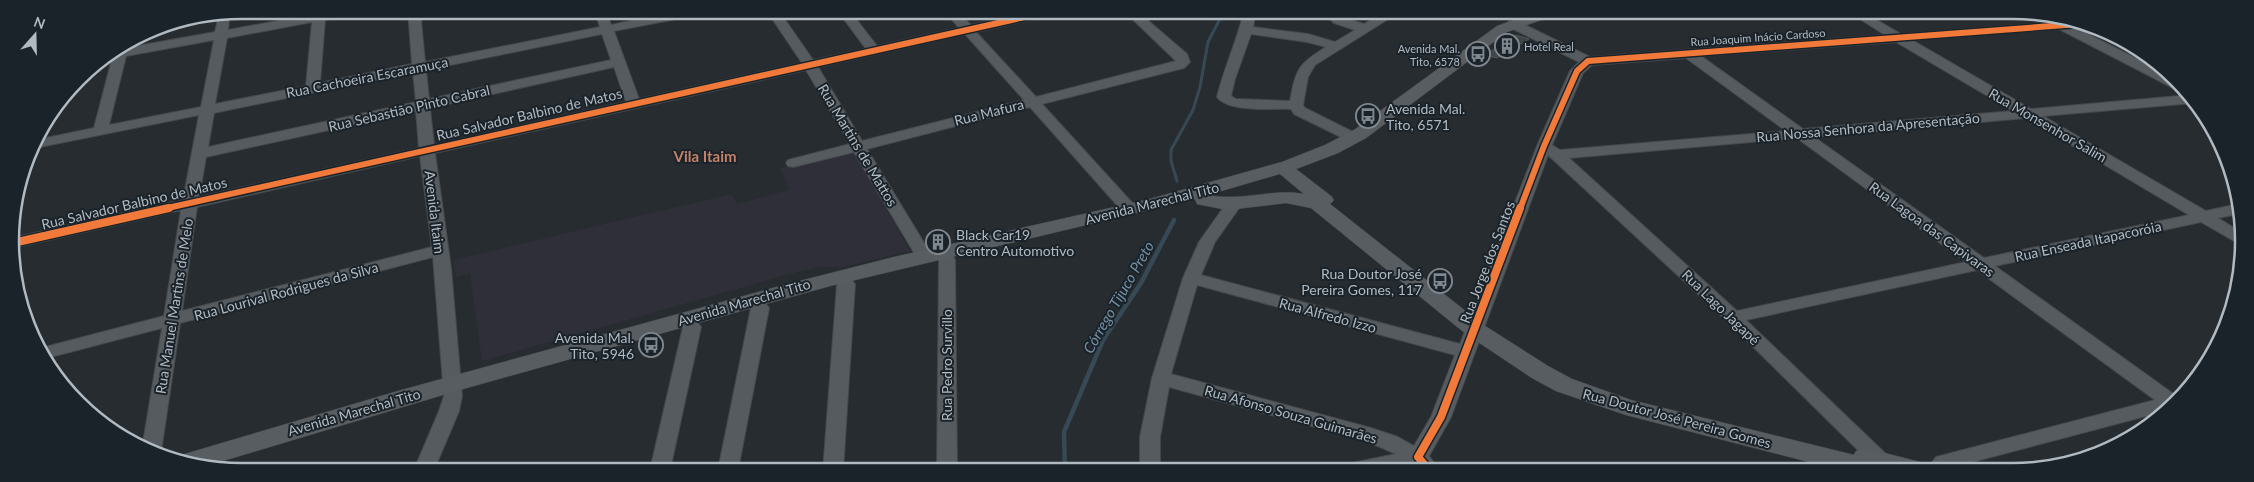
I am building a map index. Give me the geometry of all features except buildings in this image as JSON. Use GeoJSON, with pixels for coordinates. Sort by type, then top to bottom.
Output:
{"type":"FeatureCollection","features":[{"type":"Feature","properties":{"kind":"main road","name":"Avenida Marechal Tito"},"geometry":{"type":"LineString","coordinates":[[200,459],[846,284],[1291,179],[1306,161],[1354,138],[1488,41],[1517,26],[1548,19]]}},
{"type":"Feature","properties":{"kind":"main road","name":"Avenida Marechal Tito"},"geometry":{"type":"LineString","coordinates":[[227,463],[452,390],[819,281],[1198,193],[1291,179]]}},
{"type":"Feature","properties":{"kind":"main road","name":"Rua Doutor José Pereira Gomes"},"geometry":{"type":"LineString","coordinates":[[1204,200],[1234,204],[1269,198],[1291,179],[1318,204],[1540,372],[1564,385],[1595,397],[1855,463]]}},
{"type":"Feature","properties":{"kind":"street","name":"Rua Manuel Martins de Melo"},"geometry":{"type":"LineString","coordinates":[[152,444],[198,154],[224,19]]}},
{"type":"Feature","properties":{"kind":"street"},"geometry":{"type":"LineString","coordinates":[[124,53],[308,19]]}},
{"type":"Feature","properties":{"kind":"street"},"geometry":{"type":"LineString","coordinates":[[313,88],[319,19]]}},
{"type":"Feature","properties":{"kind":"street","name":"Avenida Itaim"},"geometry":{"type":"LineString","coordinates":[[415,19],[427,150],[440,250],[452,390]]}},
{"type":"Feature","properties":{"kind":"street"},"geometry":{"type":"LineString","coordinates":[[604,19],[633,104]]}},
{"type":"Feature","properties":{"kind":"street","name":"Rua Cachoeira Escaramuça"},"geometry":{"type":"LineString","coordinates":[[42,143],[657,19]]}},
{"type":"Feature","properties":{"kind":"street","name":"Rua Martins de Mattos"},"geometry":{"type":"LineString","coordinates":[[778,19],[809,64],[924,256]]}},
{"type":"Feature","properties":{"kind":"street"},"geometry":{"type":"LineString","coordinates":[[850,19],[873,50]]}},
{"type":"Feature","properties":{"kind":"street"},"geometry":{"type":"LineString","coordinates":[[958,19],[1130,210]]}},
{"type":"Feature","properties":{"kind":"street","name":"Rua Salvador Balbino de Matos"},"geometry":{"type":"LineString","coordinates":[[19,242],[1014,19]]}},
{"type":"Feature","properties":{"kind":"street","name":"Rua Mafura"},"geometry":{"type":"LineString","coordinates":[[793,163],[1033,101],[1179,66],[1184,61],[1139,19]]}},
{"type":"Feature","properties":{"kind":"street"},"geometry":{"type":"LineString","coordinates":[[1248,19],[1228,79],[1224,94],[1225,99],[1233,103],[1243,104],[1296,105],[1304,114],[1354,138]]}},
{"type":"Feature","properties":{"kind":"street"},"geometry":{"type":"LineString","coordinates":[[1337,19],[1365,29]]}},
{"type":"Feature","properties":{"kind":"street"},"geometry":{"type":"LineString","coordinates":[[1296,105],[1301,77],[1307,65],[1382,19]]}},
{"type":"Feature","properties":{"kind":"street","name":"Rua Monsenhor Salim"},"geometry":{"type":"LineString","coordinates":[[1868,19],[2235,235]]}},
{"type":"Feature","properties":{"kind":"street"},"geometry":{"type":"LineString","coordinates":[[2056,23],[2164,78]]}},
{"type":"Feature","properties":{"kind":"street","name":"Rua Joaquim Inácio Cardoso"},"geometry":{"type":"LineString","coordinates":[[1588,61],[2065,25]]}},
{"type":"Feature","properties":{"kind":"street"},"geometry":{"type":"LineString","coordinates":[[1517,26],[1588,61]]}},
{"type":"Feature","properties":{"kind":"street"},"geometry":{"type":"LineString","coordinates":[[1246,30],[1308,38],[1336,46]]}},
{"type":"Feature","properties":{"kind":"street","name":"Rua Lagoa das Capivaras"},"geometry":{"type":"LineString","coordinates":[[1688,53],[1798,134],[2170,398]]}},
{"type":"Feature","properties":{"kind":"street"},"geometry":{"type":"LineString","coordinates":[[100,132],[115,58]]}},
{"type":"Feature","properties":{"kind":"street","name":"Rua Jorge dos Santos"},"geometry":{"type":"LineString","coordinates":[[1424,463],[1467,352],[1476,323],[1551,151],[1577,71],[1588,61]]}},
{"type":"Feature","properties":{"kind":"street","name":"Rua Sebastião Pinto Cabral"},"geometry":{"type":"LineString","coordinates":[[198,154],[620,62]]}},
{"type":"Feature","properties":{"kind":"street","name":"Rua Nossa Senhora da Apresentação"},"geometry":{"type":"LineString","coordinates":[[1551,151],[1798,134],[2184,100]]}},
{"type":"Feature","properties":{"kind":"street","name":"Rua Lago Jagapé"},"geometry":{"type":"LineString","coordinates":[[1551,151],[1733,317],[1870,463]]}},
{"type":"Feature","properties":{"kind":"street"},"geometry":{"type":"LineString","coordinates":[[1150,463],[1150,437],[1161,378],[1190,278],[1207,242],[1234,204]]}},
{"type":"Feature","properties":{"kind":"street","name":"Rua Enseada Itapacoróia"},"geometry":{"type":"LineString","coordinates":[[1733,317],[2233,210]]}},
{"type":"Feature","properties":{"kind":"street","name":"Rua Lourival Rodrigues da Silva"},"geometry":{"type":"LineString","coordinates":[[49,352],[440,250]]}},
{"type":"Feature","properties":{"kind":"street","name":"Rua Pedro Survillo"},"geometry":{"type":"LineString","coordinates":[[947,260],[947,463]]}},
{"type":"Feature","properties":{"kind":"street","name":"Rua Alfredo Izzo"},"geometry":{"type":"LineString","coordinates":[[1190,278],[1467,352]]}},
{"type":"Feature","properties":{"kind":"street"},"geometry":{"type":"LineString","coordinates":[[833,463],[846,284]]}},
{"type":"Feature","properties":{"kind":"street"},"geometry":{"type":"LineString","coordinates":[[729,463],[760,308]]}},
{"type":"Feature","properties":{"kind":"street"},"geometry":{"type":"LineString","coordinates":[[662,463],[692,327]]}},
{"type":"Feature","properties":{"kind":"street","name":"Rua Afonso Souza Guimarães"},"geometry":{"type":"LineString","coordinates":[[1161,378],[1391,442],[1422,463]]}},
{"type":"Feature","properties":{"kind":"street"},"geometry":{"type":"LineString","coordinates":[[427,463],[449,411],[452,390]]}},
{"type":"Feature","properties":{"kind":"street"},"geometry":{"type":"LineString","coordinates":[[1942,463],[1954,458],[2163,405]]}},
{"type":"Feature","properties":{"kind":"shaded area"},"geometry":{"type":"Polygon","coordinates":[[[852,149],[910,251],[844,267],[820,267],[786,275],[482,361],[470,274],[456,277],[453,260],[731,194],[737,204],[789,190],[780,168],[852,149]]]}},
{"type":"Feature","properties":{"kind":"waterway","name":"Córrego Tijuco Preto"},"geometry":{"type":"LineString","coordinates":[[1177,181],[1171,161],[1171,150],[1193,110],[1200,87],[1208,42],[1220,19]]}},
{"type":"Feature","properties":{"kind":"waterway","name":"Córrego Tijuco Preto"},"geometry":{"type":"LineString","coordinates":[[1065,463],[1064,432],[1103,340],[1141,283],[1174,220]]}},
{"type":"Feature","properties":{"kind":"cycle path"},"geometry":{"type":"LineString","coordinates":[[19,242],[1016,19]]}},
{"type":"Feature","properties":{"kind":"cycle path"},"geometry":{"type":"LineString","coordinates":[[1423,463],[1418,457],[1441,417],[1544,146],[1577,71],[1588,61],[2066,25]]}},
{"type":"Feature","properties":{"kind":"place","name":"Hotel Real"},"geometry":{"type":"Point","coordinates":[1507,46]}},
{"type":"Feature","properties":{"kind":"place","name":"Avenida Mal. Tito, 6578"},"geometry":{"type":"Point","coordinates":[1478,54]}},
{"type":"Feature","properties":{"kind":"place","name":"Avenida Mal. Tito, 6571"},"geometry":{"type":"Point","coordinates":[1368,116]}},
{"type":"Feature","properties":{"kind":"place","name":"Black Car19 Centro Automotivo"},"geometry":{"type":"Point","coordinates":[938,242]}},
{"type":"Feature","properties":{"kind":"place","name":"Rua Doutor José Pereira Gomes, 117"},"geometry":{"type":"Point","coordinates":[1440,281]}},
{"type":"Feature","properties":{"kind":"place","name":"Avenida Mal. Tito, 5946"},"geometry":{"type":"Point","coordinates":[651,345]}},
{"type":"Feature","properties":{"kind":"district","name":"Vila Itaim"},"geometry":{"type":"Point","coordinates":[705,156]}}]}
